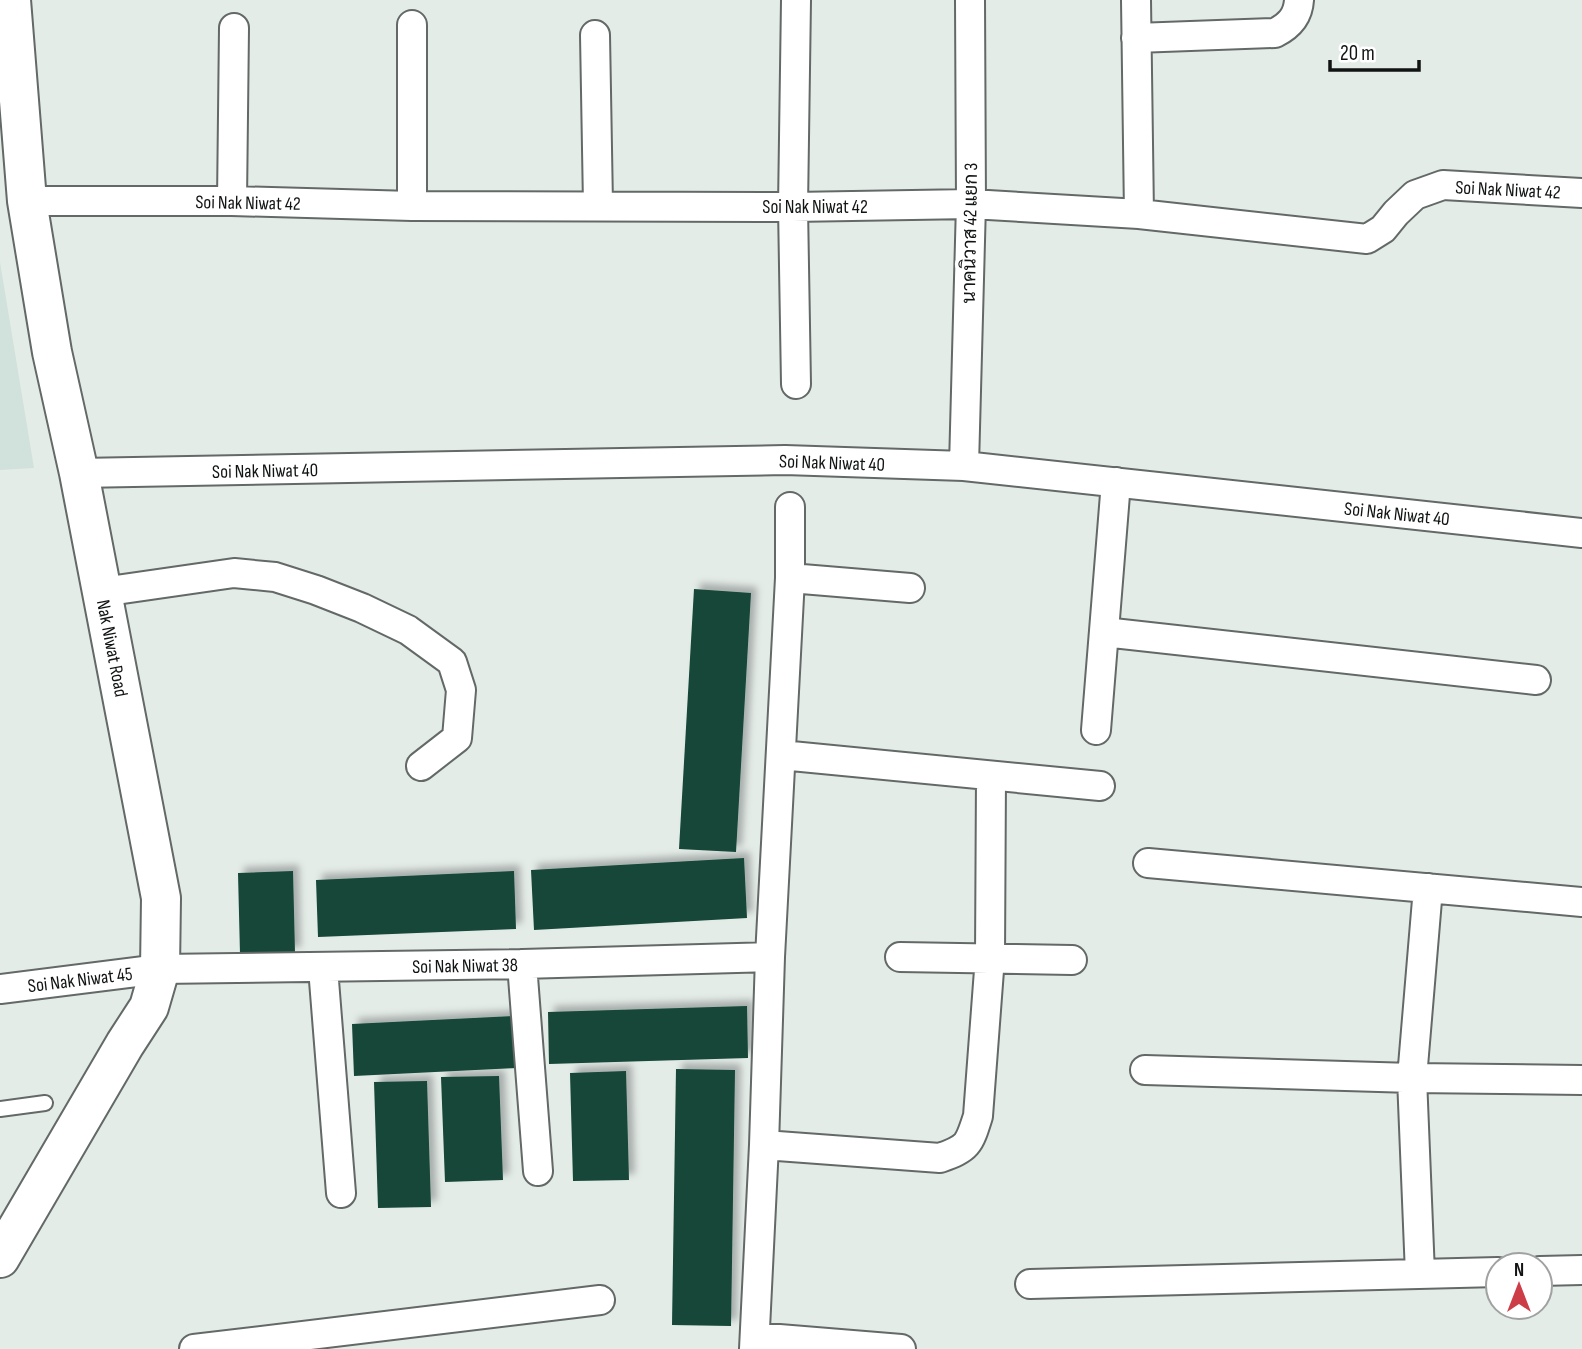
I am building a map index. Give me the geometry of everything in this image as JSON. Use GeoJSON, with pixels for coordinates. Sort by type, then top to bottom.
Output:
{"type":"FeatureCollection","features":[{"type":"Feature","properties":{"kind":"main road","name":"Nak Niwat Road"},"geometry":{"type":"LineString","coordinates":[[1,1255],[149,1007],[160,969],[161,898],[79,473],[52,352],[27,201],[11,147],[11,0]]}},
{"type":"Feature","properties":{"kind":"street"},"geometry":{"type":"LineString","coordinates":[[796,0],[793,207],[796,384]]}},
{"type":"Feature","properties":{"kind":"street","name":"นาคนิวาส 42 แยก 3"},"geometry":{"type":"LineString","coordinates":[[964,466],[971,204],[970,0]]}},
{"type":"Feature","properties":{"kind":"street"},"geometry":{"type":"LineString","coordinates":[[1136,0],[1139,214]]}},
{"type":"Feature","properties":{"kind":"street"},"geometry":{"type":"LineString","coordinates":[[1136,38],[1275,33],[1291,24],[1299,0]]}},
{"type":"Feature","properties":{"kind":"street"},"geometry":{"type":"LineString","coordinates":[[412,25],[412,206]]}},
{"type":"Feature","properties":{"kind":"street"},"geometry":{"type":"LineString","coordinates":[[232,201],[234,27]]}},
{"type":"Feature","properties":{"kind":"street"},"geometry":{"type":"LineString","coordinates":[[595,35],[598,205]]}},
{"type":"Feature","properties":{"kind":"street","name":"Soi Nak Niwat 42"},"geometry":{"type":"LineString","coordinates":[[27,201],[232,201],[412,206],[793,207],[971,204],[1139,214],[1367,239],[1383,229],[1415,195],[1443,185],[1582,193]]}},
{"type":"Feature","properties":{"kind":"street","name":"Soi Nak Niwat 40"},"geometry":{"type":"LineString","coordinates":[[79,473],[785,460],[964,466],[1582,533]]}},
{"type":"Feature","properties":{"kind":"street"},"geometry":{"type":"LineString","coordinates":[[1096,730],[1116,482]]}},
{"type":"Feature","properties":{"kind":"street"},"geometry":{"type":"LineString","coordinates":[[790,507],[790,578],[770,957],[754,1343],[901,1349]]}},
{"type":"Feature","properties":{"kind":"street"},"geometry":{"type":"LineString","coordinates":[[102,592],[234,573],[275,577],[328,594],[408,630],[452,662],[461,690],[457,738],[421,766]]}},
{"type":"Feature","properties":{"kind":"street"},"geometry":{"type":"LineString","coordinates":[[790,578],[910,588]]}},
{"type":"Feature","properties":{"kind":"street"},"geometry":{"type":"LineString","coordinates":[[1104,632],[1536,680]]}},
{"type":"Feature","properties":{"kind":"street"},"geometry":{"type":"LineString","coordinates":[[782,755],[1100,786]]}},
{"type":"Feature","properties":{"kind":"street"},"geometry":{"type":"LineString","coordinates":[[764,1145],[940,1158],[962,1150],[971,1137],[978,1116],[990,957],[991,776]]}},
{"type":"Feature","properties":{"kind":"street"},"geometry":{"type":"LineString","coordinates":[[1148,863],[1582,902]]}},
{"type":"Feature","properties":{"kind":"street"},"geometry":{"type":"LineString","coordinates":[[1420,1274],[1412,1078],[1428,888]]}},
{"type":"Feature","properties":{"kind":"street","name":"Soi Nak Niwat 38"},"geometry":{"type":"LineString","coordinates":[[160,969],[323,968],[770,957]]}},
{"type":"Feature","properties":{"kind":"street"},"geometry":{"type":"LineString","coordinates":[[900,957],[1072,960]]}},
{"type":"Feature","properties":{"kind":"street"},"geometry":{"type":"LineString","coordinates":[[522,964],[538,1171]]}},
{"type":"Feature","properties":{"kind":"street"},"geometry":{"type":"LineString","coordinates":[[323,968],[341,1193]]}},
{"type":"Feature","properties":{"kind":"street","name":"Soi Nak Niwat 45"},"geometry":{"type":"LineString","coordinates":[[0,989],[160,969]]}},
{"type":"Feature","properties":{"kind":"street"},"geometry":{"type":"LineString","coordinates":[[1145,1070],[1582,1080]]}},
{"type":"Feature","properties":{"kind":"street"},"geometry":{"type":"LineString","coordinates":[[1554,1271],[1582,1270]]}},
{"type":"Feature","properties":{"kind":"street"},"geometry":{"type":"LineString","coordinates":[[1030,1284],[1484,1272]]}},
{"type":"Feature","properties":{"kind":"street"},"geometry":{"type":"LineString","coordinates":[[194,1349],[600,1300]]}},
{"type":"Feature","properties":{"kind":"lane"},"geometry":{"type":"LineString","coordinates":[[0,1109],[46,1103]]}},
{"type":"Feature","properties":{"kind":"shaded area"},"geometry":{"type":"Polygon","coordinates":[[[0,262],[34,468],[0,470],[0,262]]]}},
{"type":"Feature","properties":{"kind":"building"},"geometry":{"type":"Polygon","coordinates":[[[694,589],[751,593],[736,852],[679,849],[694,589]]]}},
{"type":"Feature","properties":{"kind":"building"},"geometry":{"type":"Polygon","coordinates":[[[744,858],[747,918],[534,930],[531,870],[744,858]]]}},
{"type":"Feature","properties":{"kind":"building"},"geometry":{"type":"Polygon","coordinates":[[[293,871],[295,953],[240,954],[238,873],[293,871]]]}},
{"type":"Feature","properties":{"kind":"building"},"geometry":{"type":"Polygon","coordinates":[[[514,871],[516,929],[318,937],[316,880],[514,871]]]}},
{"type":"Feature","properties":{"kind":"building"},"geometry":{"type":"Polygon","coordinates":[[[747,1006],[748,1058],[549,1064],[548,1012],[747,1006]]]}},
{"type":"Feature","properties":{"kind":"building"},"geometry":{"type":"Polygon","coordinates":[[[514,1016],[517,1068],[354,1076],[352,1024],[514,1016]]]}},
{"type":"Feature","properties":{"kind":"building"},"geometry":{"type":"Polygon","coordinates":[[[676,1069],[735,1070],[731,1326],[672,1325],[676,1069]]]}},
{"type":"Feature","properties":{"kind":"building"},"geometry":{"type":"Polygon","coordinates":[[[626,1071],[629,1180],[573,1181],[570,1073],[626,1071]]]}},
{"type":"Feature","properties":{"kind":"building"},"geometry":{"type":"Polygon","coordinates":[[[499,1076],[503,1180],[445,1182],[441,1077],[499,1076]]]}},
{"type":"Feature","properties":{"kind":"building"},"geometry":{"type":"Polygon","coordinates":[[[427,1081],[431,1207],[378,1208],[374,1082],[427,1081]]]}}]}
